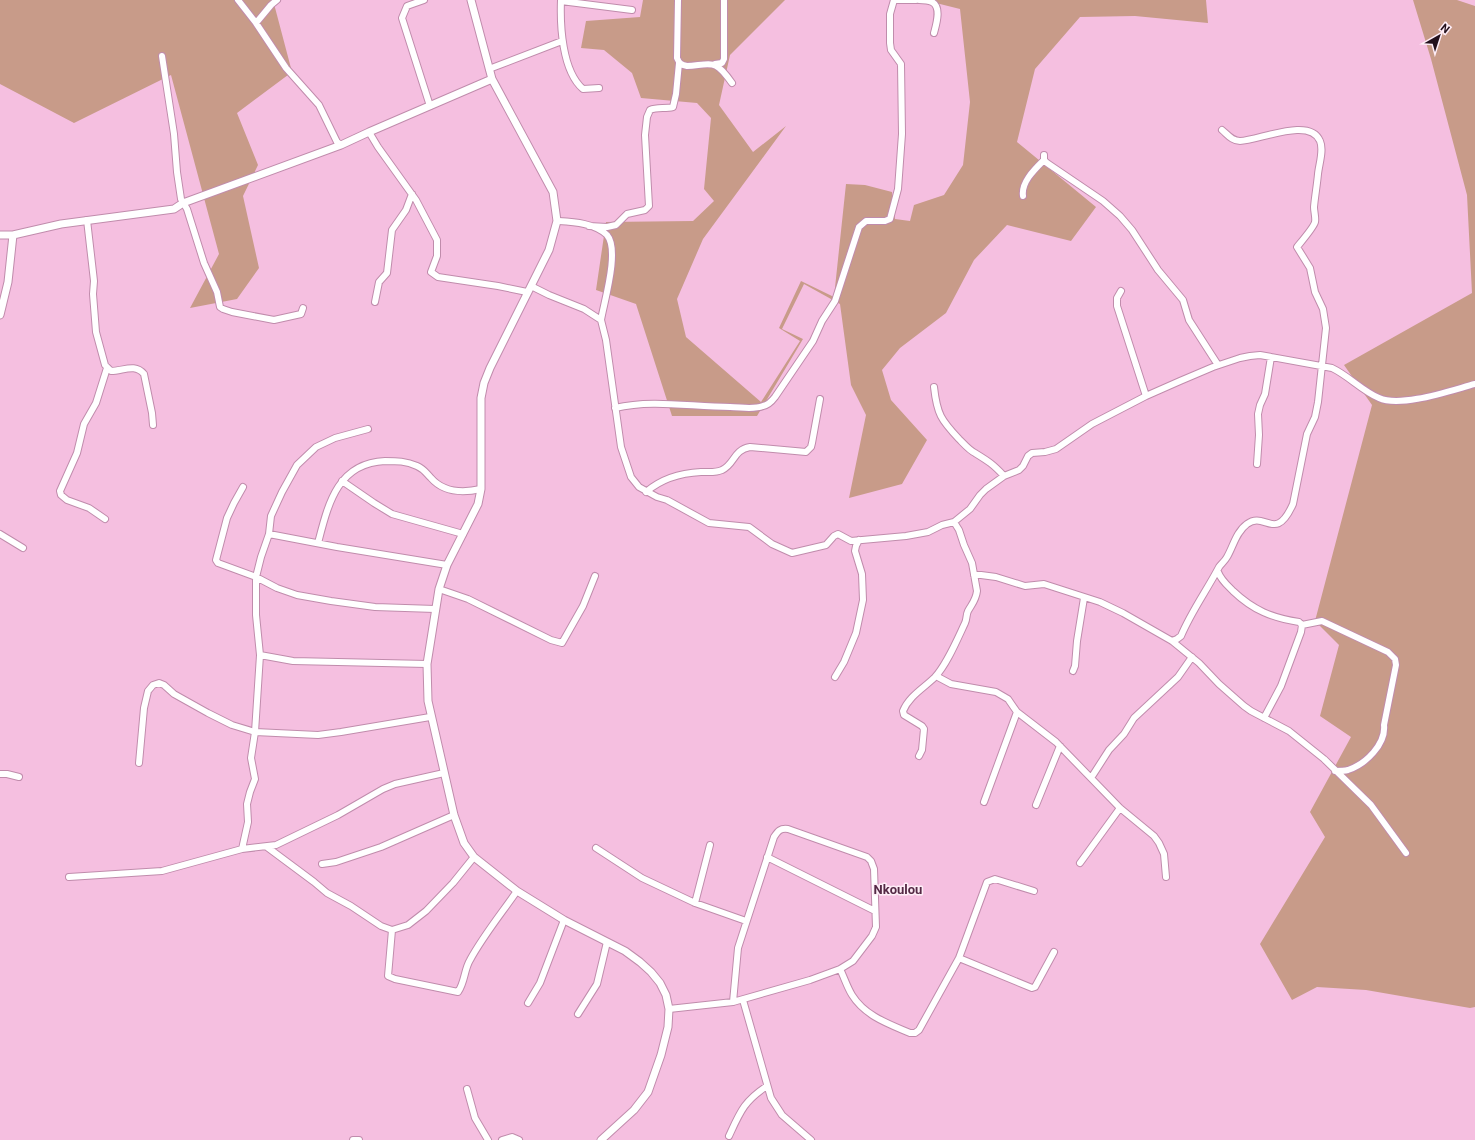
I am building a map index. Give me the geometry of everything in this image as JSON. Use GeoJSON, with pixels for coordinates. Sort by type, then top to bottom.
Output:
{"type":"FeatureCollection","features":[{"type":"Feature","properties":{"kind":"street"},"geometry":{"type":"LineString","coordinates":[[238,0],[256,23],[286,68],[319,105],[337,142],[341,145]]}},
{"type":"Feature","properties":{"kind":"street"},"geometry":{"type":"LineString","coordinates":[[256,23],[277,0]]}},
{"type":"Feature","properties":{"kind":"street"},"geometry":{"type":"LineString","coordinates":[[424,0],[407,6],[402,18],[430,106]]}},
{"type":"Feature","properties":{"kind":"street"},"geometry":{"type":"LineString","coordinates":[[471,0],[492,79],[553,192],[557,221],[549,250],[484,383],[482,398],[481,489],[478,504],[447,565],[439,589],[427,664],[428,701],[430,717],[454,815],[464,842],[474,857],[517,891],[564,920],[625,951],[651,972],[666,995],[669,1009],[668,1027],[657,1069],[648,1092],[634,1110],[601,1140]]}},
{"type":"Feature","properties":{"kind":"street"},"geometry":{"type":"LineString","coordinates":[[557,221],[607,227],[616,225],[627,214],[645,210],[649,206],[645,135],[647,117],[650,110],[655,108],[673,108],[679,63],[677,58],[678,0]]}},
{"type":"Feature","properties":{"kind":"street"},"geometry":{"type":"LineString","coordinates":[[679,63],[683,66],[722,63],[724,59],[724,0]]}},
{"type":"Feature","properties":{"kind":"street"},"geometry":{"type":"LineString","coordinates":[[615,408],[646,404],[673,404],[749,408],[764,406],[775,397],[808,349],[822,321],[835,301],[859,227],[866,221],[885,221],[890,219],[898,189],[902,134],[902,99],[901,64],[891,50],[890,43],[890,14],[894,0],[916,0]]}},
{"type":"Feature","properties":{"kind":"street"},"geometry":{"type":"LineString","coordinates":[[919,0],[933,2],[936,5],[937,24],[934,33]]}},
{"type":"Feature","properties":{"kind":"street"},"geometry":{"type":"LineString","coordinates":[[599,88],[583,88],[578,84],[565,54],[562,41],[561,1],[632,10]]}},
{"type":"Feature","properties":{"kind":"street"},"geometry":{"type":"LineString","coordinates":[[489,69],[562,41]]}},
{"type":"Feature","properties":{"kind":"street"},"geometry":{"type":"LineString","coordinates":[[162,56],[174,134],[177,177],[183,203],[187,209],[204,263],[213,281],[220,306],[223,309],[232,312],[274,320],[301,314],[303,308]]}},
{"type":"Feature","properties":{"kind":"street"},"geometry":{"type":"LineString","coordinates":[[714,64],[722,69],[732,83]]}},
{"type":"Feature","properties":{"kind":"street"},"geometry":{"type":"LineString","coordinates":[[0,235],[13,236],[60,224],[174,209],[183,203],[341,145],[492,79]]}},
{"type":"Feature","properties":{"kind":"street"},"geometry":{"type":"LineString","coordinates":[[1172,641],[1180,636],[1239,534],[1247,524],[1254,521],[1276,524],[1280,523],[1284,521],[1289,513],[1293,504],[1307,434],[1318,402],[1321,366],[1325,343],[1326,328],[1323,309],[1315,292],[1310,268],[1297,247],[1315,222],[1316,189],[1322,148],[1320,141],[1317,136],[1311,132],[1296,130],[1239,141],[1232,139],[1222,130]]}},
{"type":"Feature","properties":{"kind":"street"},"geometry":{"type":"LineString","coordinates":[[369,132],[423,211],[437,240],[437,256],[431,272],[433,274],[438,277],[529,289],[584,309],[601,320]]}},
{"type":"Feature","properties":{"kind":"street"},"geometry":{"type":"LineString","coordinates":[[1023,196],[1022,190],[1025,184],[1044,158],[1103,201],[1120,216],[1132,230],[1158,270],[1183,300],[1189,320],[1218,365]]}},
{"type":"Feature","properties":{"kind":"street"},"geometry":{"type":"LineString","coordinates":[[375,302],[379,282],[387,273],[392,230],[406,210],[412,194]]}},
{"type":"Feature","properties":{"kind":"street"},"geometry":{"type":"LineString","coordinates":[[87,220],[94,281],[93,294],[96,332],[105,365],[111,371],[118,371],[132,367],[141,370],[144,374],[152,413],[152,425]]}},
{"type":"Feature","properties":{"kind":"street"},"geometry":{"type":"LineString","coordinates":[[589,226],[607,235],[611,243],[613,257],[601,320],[606,340],[623,456],[634,482],[638,487],[646,492],[667,500],[709,523],[749,527],[772,544],[792,553],[826,545],[834,536],[838,534],[851,541],[916,535],[954,522],[970,509],[980,495],[1004,476],[1019,470],[1023,466],[1028,456],[1032,453],[1056,449],[1092,424],[1146,396],[1218,365],[1250,356],[1271,357],[1321,366],[1339,371],[1379,398],[1391,401],[1409,400],[1475,384]]}},
{"type":"Feature","properties":{"kind":"street"},"geometry":{"type":"LineString","coordinates":[[0,316],[8,282],[13,236]]}},
{"type":"Feature","properties":{"kind":"street"},"geometry":{"type":"LineString","coordinates":[[1121,291],[1117,298],[1117,306],[1146,396]]}},
{"type":"Feature","properties":{"kind":"street"},"geometry":{"type":"LineString","coordinates":[[1257,464],[1259,435],[1258,414],[1265,394],[1271,357]]}},
{"type":"Feature","properties":{"kind":"street"},"geometry":{"type":"LineString","coordinates":[[105,519],[89,508],[67,500],[61,495],[60,491],[77,453],[84,424],[96,403],[107,368]]}},
{"type":"Feature","properties":{"kind":"street"},"geometry":{"type":"LineString","coordinates":[[934,387],[937,409],[941,418],[948,427],[968,448],[991,463],[1004,476]]}},
{"type":"Feature","properties":{"kind":"street"},"geometry":{"type":"LineString","coordinates":[[646,492],[658,483],[677,476],[691,473],[721,471],[726,468],[739,451],[745,448],[750,447],[806,452],[811,447],[820,399]]}},
{"type":"Feature","properties":{"kind":"street"},"geometry":{"type":"LineString","coordinates":[[242,849],[248,822],[250,792],[255,779],[251,758],[255,732],[260,655],[256,615],[256,577],[269,534],[271,516],[297,465],[316,447],[335,438],[368,429]]}},
{"type":"Feature","properties":{"kind":"street"},"geometry":{"type":"LineString","coordinates":[[318,543],[326,510],[335,492],[352,470],[362,465],[378,461],[401,460],[422,468],[440,486],[458,492],[468,492],[481,489]]}},
{"type":"Feature","properties":{"kind":"street"},"geometry":{"type":"LineString","coordinates":[[342,481],[392,514],[463,534]]}},
{"type":"Feature","properties":{"kind":"street"},"geometry":{"type":"LineString","coordinates":[[243,487],[227,518],[216,560],[222,566],[256,577],[296,595],[375,607],[435,609]]}},
{"type":"Feature","properties":{"kind":"street"},"geometry":{"type":"LineString","coordinates":[[919,756],[922,750],[924,729],[904,715],[903,711],[907,704],[919,691],[936,676],[952,650],[966,621],[968,612],[975,601],[977,591],[972,563],[964,546],[959,530],[954,522]]}},
{"type":"Feature","properties":{"kind":"street"},"geometry":{"type":"LineString","coordinates":[[0,534],[23,548]]}},
{"type":"Feature","properties":{"kind":"street"},"geometry":{"type":"LineString","coordinates":[[269,534],[447,565]]}},
{"type":"Feature","properties":{"kind":"street"},"geometry":{"type":"LineString","coordinates":[[835,677],[844,662],[856,633],[863,600],[862,574],[855,551],[859,540]]}},
{"type":"Feature","properties":{"kind":"street"},"geometry":{"type":"LineString","coordinates":[[1218,572],[1220,578],[1238,596],[1255,609],[1285,620],[1299,622],[1302,625],[1322,621],[1388,652],[1395,659],[1396,665],[1384,725],[1385,733],[1380,745],[1371,755],[1355,767],[1348,770],[1335,771]]}},
{"type":"Feature","properties":{"kind":"street"},"geometry":{"type":"LineString","coordinates":[[974,576],[981,575],[996,577],[1025,586],[1044,584],[1100,602],[1123,613],[1172,641],[1244,706],[1305,743],[1353,786],[1371,804],[1406,853]]}},
{"type":"Feature","properties":{"kind":"street"},"geometry":{"type":"LineString","coordinates":[[439,589],[468,599],[551,640],[562,643],[583,606],[595,576]]}},
{"type":"Feature","properties":{"kind":"street"},"geometry":{"type":"LineString","coordinates":[[1073,671],[1076,666],[1077,641],[1084,598]]}},
{"type":"Feature","properties":{"kind":"street"},"geometry":{"type":"LineString","coordinates":[[1264,718],[1281,686],[1301,632],[1302,625]]}},
{"type":"Feature","properties":{"kind":"street"},"geometry":{"type":"LineString","coordinates":[[260,655],[293,661],[427,664]]}},
{"type":"Feature","properties":{"kind":"street"},"geometry":{"type":"LineString","coordinates":[[1091,778],[1109,750],[1124,734],[1134,718],[1178,677],[1192,658]]}},
{"type":"Feature","properties":{"kind":"street"},"geometry":{"type":"LineString","coordinates":[[936,676],[951,684],[971,686],[999,693],[1008,699],[1017,712],[1060,746],[1120,808],[1154,836],[1164,854],[1166,877]]}},
{"type":"Feature","properties":{"kind":"street"},"geometry":{"type":"LineString","coordinates":[[138,763],[144,708],[148,691],[153,685],[159,683],[164,685],[174,694],[208,713],[232,725],[255,732],[318,735],[430,717]]}},
{"type":"Feature","properties":{"kind":"street"},"geometry":{"type":"LineString","coordinates":[[984,802],[1017,712]]}},
{"type":"Feature","properties":{"kind":"street"},"geometry":{"type":"LineString","coordinates":[[1036,805],[1060,746]]}},
{"type":"Feature","properties":{"kind":"street"},"geometry":{"type":"LineString","coordinates":[[69,877],[162,871],[242,849],[276,845],[338,814],[383,789],[395,784],[444,773]]}},
{"type":"Feature","properties":{"kind":"street"},"geometry":{"type":"LineString","coordinates":[[0,774],[19,777]]}},
{"type":"Feature","properties":{"kind":"street"},"geometry":{"type":"LineString","coordinates":[[1080,863],[1120,808]]}},
{"type":"Feature","properties":{"kind":"street"},"geometry":{"type":"LineString","coordinates":[[322,864],[336,862],[381,847],[454,815]]}},
{"type":"Feature","properties":{"kind":"street"},"geometry":{"type":"LineString","coordinates":[[669,1009],[733,1002],[743,1000],[810,980],[840,969],[853,961],[872,936],[876,927],[874,869],[871,860],[867,857],[788,829],[782,828],[777,832],[767,857],[738,948],[733,1002]]}},
{"type":"Feature","properties":{"kind":"street"},"geometry":{"type":"LineString","coordinates":[[695,903],[710,844]]}},
{"type":"Feature","properties":{"kind":"street"},"geometry":{"type":"LineString","coordinates":[[267,847],[327,893],[351,906],[381,926],[392,930],[408,925],[426,911],[474,857]]}},
{"type":"Feature","properties":{"kind":"street"},"geometry":{"type":"LineString","coordinates":[[596,848],[642,878],[695,903],[746,921]]}},
{"type":"Feature","properties":{"kind":"street"},"geometry":{"type":"LineString","coordinates":[[767,857],[876,911]]}},
{"type":"Feature","properties":{"kind":"street"},"geometry":{"type":"LineString","coordinates":[[840,969],[852,995],[861,1006],[878,1019],[910,1033],[915,1033],[919,1030],[959,958],[987,882],[995,879],[1034,891]]}},
{"type":"Feature","properties":{"kind":"street"},"geometry":{"type":"LineString","coordinates":[[392,930],[388,976],[395,980],[458,992],[462,986],[469,962],[517,891]]}},
{"type":"Feature","properties":{"kind":"street"},"geometry":{"type":"LineString","coordinates":[[528,1003],[540,983],[564,920]]}},
{"type":"Feature","properties":{"kind":"street"},"geometry":{"type":"LineString","coordinates":[[578,1014],[597,984],[607,942]]}},
{"type":"Feature","properties":{"kind":"street"},"geometry":{"type":"LineString","coordinates":[[959,958],[1032,988],[1035,987],[1054,952]]}},
{"type":"Feature","properties":{"kind":"street"},"geometry":{"type":"LineString","coordinates":[[743,1000],[771,1098],[782,1115],[811,1140]]}},
{"type":"Feature","properties":{"kind":"street"},"geometry":{"type":"LineString","coordinates":[[729,1136],[739,1114],[748,1100],[767,1086]]}},
{"type":"Feature","properties":{"kind":"street"},"geometry":{"type":"LineString","coordinates":[[467,1088],[475,1118],[488,1140]]}},
{"type":"Feature","properties":{"kind":"street"},"geometry":{"type":"LineString","coordinates":[[502,1140],[512,1137],[519,1140]]}},
{"type":"Feature","properties":{"kind":"street"},"geometry":{"type":"LineString","coordinates":[[353,1140],[359,1140]]}},
{"type":"Feature","properties":{"kind":"shaded area"},"geometry":{"type":"Polygon","coordinates":[[[0,0],[273,0],[292,72],[237,113],[258,165],[243,196],[259,268],[237,299],[190,308],[219,254],[171,75],[74,123],[0,84],[0,0]]]}},
{"type":"Feature","properties":{"kind":"shaded area"},"geometry":{"type":"Polygon","coordinates":[[[643,0],[785,0],[730,55],[719,105],[753,152],[786,126],[703,239],[677,299],[686,337],[761,402],[800,341],[779,328],[801,281],[834,297],[846,184],[865,185],[892,192],[895,219],[910,221],[914,205],[944,195],[963,165],[970,102],[960,9],[924,0],[1206,0],[1208,23],[1135,16],[1080,17],[1035,69],[1017,142],[1096,207],[1071,241],[1007,225],[974,260],[946,313],[900,348],[882,370],[891,400],[927,440],[902,484],[849,498],[866,415],[851,385],[840,304],[804,284],[782,329],[803,339],[757,416],[672,416],[636,304],[596,290],[606,222],[693,221],[714,201],[704,189],[711,118],[697,103],[641,98],[632,73],[604,50],[581,48],[586,21],[640,17],[643,0]]]}},
{"type":"Feature","properties":{"kind":"shaded area"},"geometry":{"type":"Polygon","coordinates":[[[1413,0],[1457,0],[1475,6],[1475,1007],[1470,1008],[1366,990],[1317,987],[1292,1000],[1260,944],[1325,837],[1310,812],[1351,737],[1320,716],[1339,645],[1315,621],[1372,405],[1344,365],[1472,293],[1467,195],[1431,59],[1413,0]]]}},
{"type":"Feature","properties":{"kind":"district","name":"Nkoulou"},"geometry":{"type":"Point","coordinates":[898,889]}}]}
